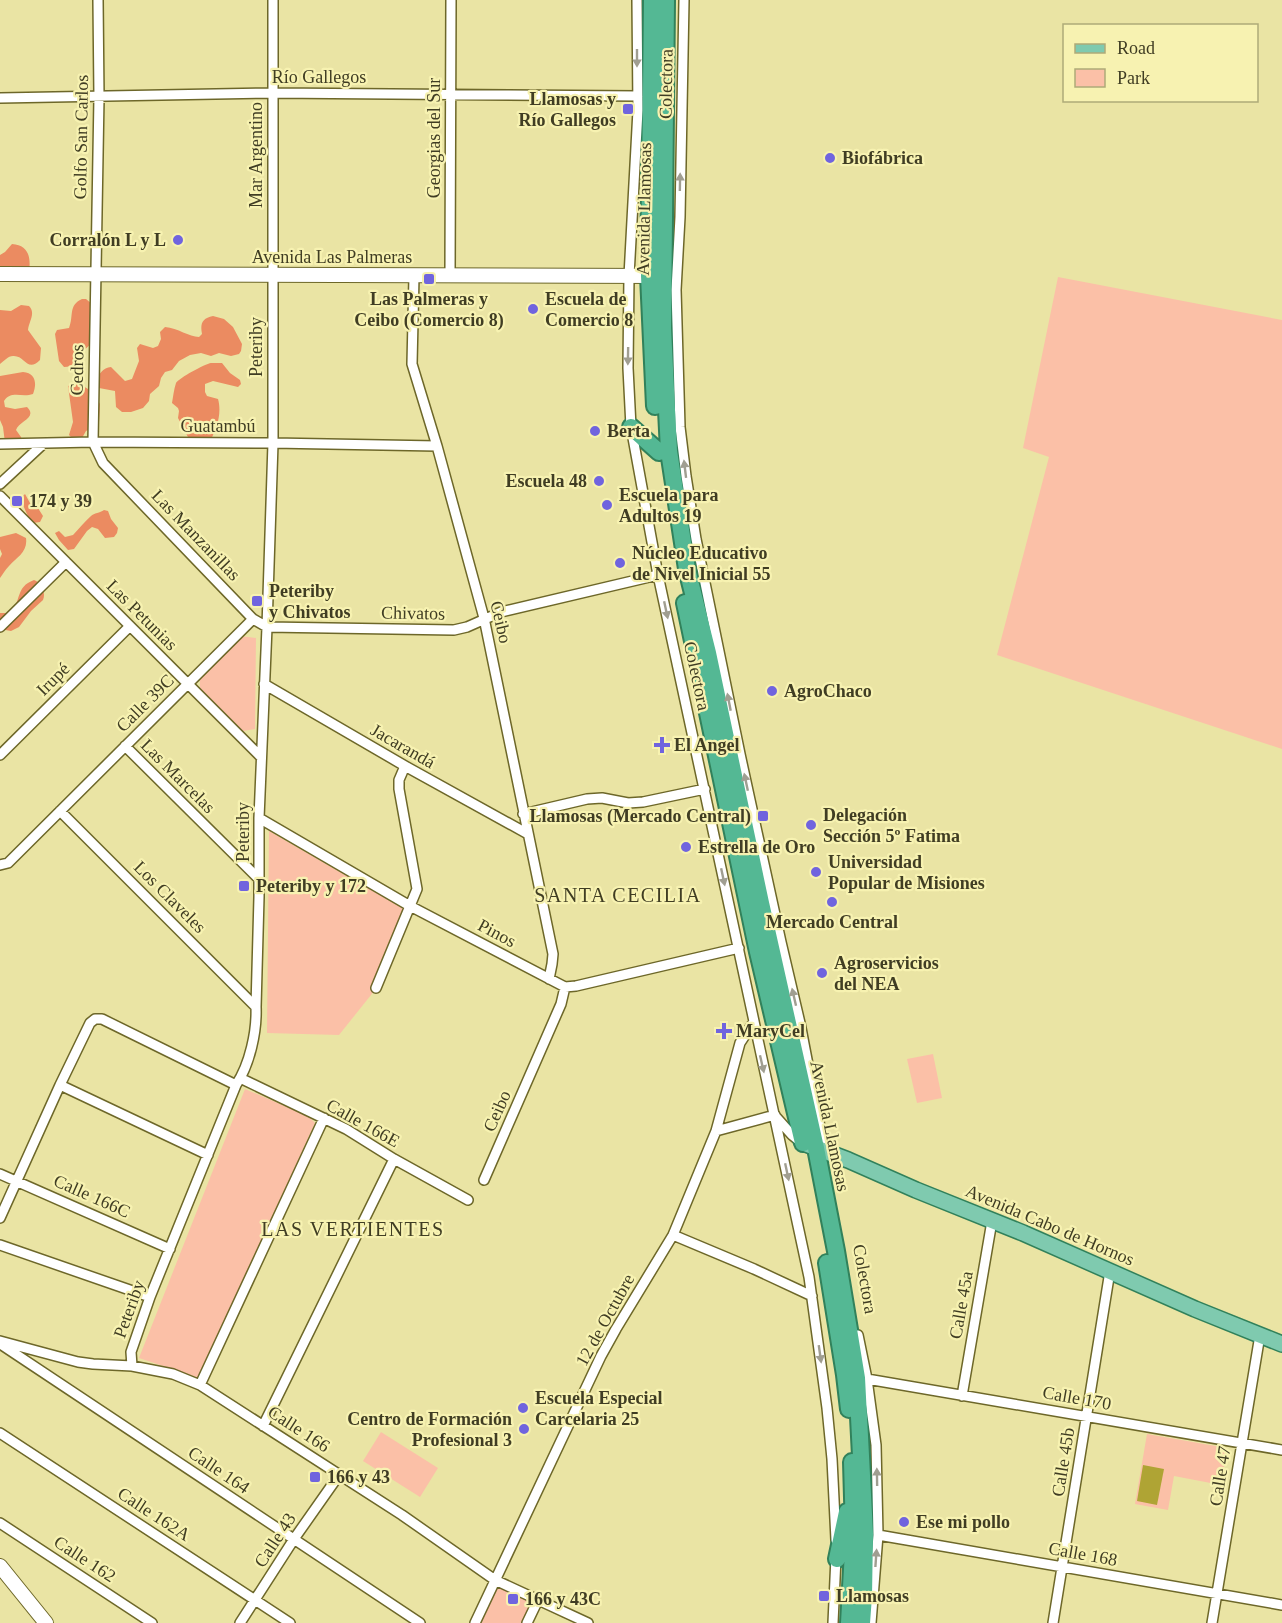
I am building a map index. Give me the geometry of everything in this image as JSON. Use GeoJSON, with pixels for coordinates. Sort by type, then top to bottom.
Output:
{"type":"FeatureCollection","features":[{"type":"Feature","properties":{"kind":"highway","name":"Avenida Llamosas"},"geometry":{"type":"LineString","coordinates":[[652,0],[664,240]]}},
{"type":"Feature","properties":{"kind":"highway","name":"Avenida Llamosas"},"geometry":{"type":"LineString","coordinates":[[666,0],[663,328],[669,451],[687,569],[714,652],[773,959]]}},
{"type":"Feature","properties":{"kind":"highway","name":"Avenida Llamosas"},"geometry":{"type":"LineString","coordinates":[[663,276],[653,376],[659,452],[676,564],[773,959],[815,1147],[836,1251],[857,1377],[865,1534],[862,1623]]}},
{"type":"Feature","properties":{"kind":"highway"},"geometry":{"type":"LineString","coordinates":[[631,427],[659,452]]}},
{"type":"Feature","properties":{"kind":"highway","name":"Avenida Llamosas"},"geometry":{"type":"LineString","coordinates":[[815,1147],[819,1216],[845,1375],[851,1432],[855,1533],[849,1623]]}},
{"type":"Feature","properties":{"kind":"highway"},"geometry":{"type":"LineString","coordinates":[[837,1559],[852,1490]]}},
{"type":"Feature","properties":{"kind":"main road","name":"Avenida Las Palmeras"},"geometry":{"type":"LineString","coordinates":[[0,274],[663,276]]}},
{"type":"Feature","properties":{"kind":"main road","name":"Avenida Cabo de Hornos"},"geometry":{"type":"LineString","coordinates":[[815,1147],[1282,1344]]}},
{"type":"Feature","properties":{"kind":"main road"},"geometry":{"type":"LineString","coordinates":[[0,1566],[46,1623]]}},
{"type":"Feature","properties":{"kind":"street","name":"Golfo San Carlos"},"geometry":{"type":"LineString","coordinates":[[95,274],[99,97],[98,0]]}},
{"type":"Feature","properties":{"kind":"street","name":"Mar Argentino"},"geometry":{"type":"LineString","coordinates":[[272,275],[273,0]]}},
{"type":"Feature","properties":{"kind":"street","name":"Georgias del Sur"},"geometry":{"type":"LineString","coordinates":[[450,276],[451,0]]}},
{"type":"Feature","properties":{"kind":"street","name":"Colectora"},"geometry":{"type":"LineString","coordinates":[[637,0],[638,96],[628,368],[631,427],[658,575],[812,1296]]}},
{"type":"Feature","properties":{"kind":"street","name":"Colectora"},"geometry":{"type":"LineString","coordinates":[[664,240],[684,0]]}},
{"type":"Feature","properties":{"kind":"street","name":"Río Gallegos"},"geometry":{"type":"LineString","coordinates":[[0,98],[273,93],[638,96]]}},
{"type":"Feature","properties":{"kind":"street"},"geometry":{"type":"LineString","coordinates":[[632,238],[664,240]]}},
{"type":"Feature","properties":{"kind":"street","name":"Cedros"},"geometry":{"type":"LineString","coordinates":[[95,274],[93,442],[103,463]]}},
{"type":"Feature","properties":{"kind":"street","name":"Peteriby"},"geometry":{"type":"LineString","coordinates":[[132,1366],[131,1352],[150,1297],[255,1039],[259,818],[273,443],[272,275]]}},
{"type":"Feature","properties":{"kind":"street","name":"Ceibo"},"geometry":{"type":"LineString","coordinates":[[414,276],[412,364],[484,618],[553,954],[549,979]]}},
{"type":"Feature","properties":{"kind":"street","name":"Colectora"},"geometry":{"type":"LineString","coordinates":[[663,276],[676,308],[680,427],[714,652]]}},
{"type":"Feature","properties":{"kind":"street"},"geometry":{"type":"LineString","coordinates":[[663,328],[676,308]]}},
{"type":"Feature","properties":{"kind":"street","name":"Guatambú"},"geometry":{"type":"LineString","coordinates":[[0,444],[93,442],[437,446]]}},
{"type":"Feature","properties":{"kind":"street"},"geometry":{"type":"LineString","coordinates":[[0,484],[43,444]]}},
{"type":"Feature","properties":{"kind":"street","name":"Las Manzanillas"},"geometry":{"type":"LineString","coordinates":[[103,463],[253,619],[267,627]]}},
{"type":"Feature","properties":{"kind":"street","name":"Las Petunias"},"geometry":{"type":"LineString","coordinates":[[0,496],[261,757]]}},
{"type":"Feature","properties":{"kind":"street"},"geometry":{"type":"LineString","coordinates":[[0,627],[66,562]]}},
{"type":"Feature","properties":{"kind":"street","name":"Chivatos"},"geometry":{"type":"LineString","coordinates":[[267,627],[454,630],[468,627],[501,612],[658,575]]}},
{"type":"Feature","properties":{"kind":"street","name":"Calle 39C"},"geometry":{"type":"LineString","coordinates":[[4,864],[253,619]]}},
{"type":"Feature","properties":{"kind":"street","name":"Irupé"},"geometry":{"type":"LineString","coordinates":[[0,755],[130,626]]}},
{"type":"Feature","properties":{"kind":"street","name":"Jacarandá"},"geometry":{"type":"LineString","coordinates":[[264,684],[528,834]]}},
{"type":"Feature","properties":{"kind":"street","name":"Las Marcelas"},"geometry":{"type":"LineString","coordinates":[[125,746],[259,879]]}},
{"type":"Feature","properties":{"kind":"street"},"geometry":{"type":"LineString","coordinates":[[735,755],[781,942],[773,959],[743,965]]}},
{"type":"Feature","properties":{"kind":"street"},"geometry":{"type":"LineString","coordinates":[[376,988],[417,889],[399,789],[399,780],[405,766]]}},
{"type":"Feature","properties":{"kind":"street"},"geometry":{"type":"LineString","coordinates":[[523,814],[587,799],[602,798],[628,803],[643,802],[705,789]]}},
{"type":"Feature","properties":{"kind":"street","name":"Los Claveles"},"geometry":{"type":"LineString","coordinates":[[60,811],[256,1006]]}},
{"type":"Feature","properties":{"kind":"street","name":"Pinos"},"geometry":{"type":"LineString","coordinates":[[259,818],[410,906],[565,987]]}},
{"type":"Feature","properties":{"kind":"street"},"geometry":{"type":"LineString","coordinates":[[565,987],[739,948]]}},
{"type":"Feature","properties":{"kind":"street","name":"Ceibo"},"geometry":{"type":"LineString","coordinates":[[484,1180],[561,1004],[565,987]]}},
{"type":"Feature","properties":{"kind":"street","name":"Calle 166E"},"geometry":{"type":"LineString","coordinates":[[60,1085],[90,1023],[95,1019],[102,1019],[238,1082],[324,1118],[468,1200]]}},
{"type":"Feature","properties":{"kind":"street","name":"12 de Octubre"},"geometry":{"type":"LineString","coordinates":[[475,1623],[601,1356],[673,1235],[716,1131],[740,1043],[753,1023]]}},
{"type":"Feature","properties":{"kind":"street"},"geometry":{"type":"LineString","coordinates":[[0,1218],[60,1085],[208,1155]]}},
{"type":"Feature","properties":{"kind":"street","name":"Colectora"},"geometry":{"type":"LineString","coordinates":[[775,1115],[787,1131],[815,1147],[867,1379],[876,1445],[878,1535],[871,1623]]}},
{"type":"Feature","properties":{"kind":"street"},"geometry":{"type":"LineString","coordinates":[[716,1131],[775,1115]]}},
{"type":"Feature","properties":{"kind":"street"},"geometry":{"type":"LineString","coordinates":[[200,1385],[324,1118]]}},
{"type":"Feature","properties":{"kind":"street"},"geometry":{"type":"LineString","coordinates":[[263,1426],[394,1159]]}},
{"type":"Feature","properties":{"kind":"street","name":"Calle 166C"},"geometry":{"type":"LineString","coordinates":[[0,1174],[170,1249]]}},
{"type":"Feature","properties":{"kind":"street","name":"Calle 45a"},"geometry":{"type":"LineString","coordinates":[[962,1396],[992,1221]]}},
{"type":"Feature","properties":{"kind":"street"},"geometry":{"type":"LineString","coordinates":[[673,1235],[812,1296],[832,1459],[837,1559],[833,1623]]}},
{"type":"Feature","properties":{"kind":"street"},"geometry":{"type":"LineString","coordinates":[[0,1245],[150,1297]]}},
{"type":"Feature","properties":{"kind":"street","name":"Calle 45b"},"geometry":{"type":"LineString","coordinates":[[1053,1623],[1110,1271]]}},
{"type":"Feature","properties":{"kind":"street","name":"Calle 47"},"geometry":{"type":"LineString","coordinates":[[1212,1623],[1260,1335]]}},
{"type":"Feature","properties":{"kind":"street","name":"Calle 166"},"geometry":{"type":"LineString","coordinates":[[0,1342],[78,1362],[132,1366],[173,1374],[200,1385],[402,1515],[495,1580],[588,1623]]}},
{"type":"Feature","properties":{"kind":"street","name":"Calle 164"},"geometry":{"type":"LineString","coordinates":[[0,1342],[420,1623]]}},
{"type":"Feature","properties":{"kind":"street","name":"Calle 170"},"geometry":{"type":"LineString","coordinates":[[867,1379],[1282,1450]]}},
{"type":"Feature","properties":{"kind":"street","name":"Calle 162A"},"geometry":{"type":"LineString","coordinates":[[0,1433],[290,1623]]}},
{"type":"Feature","properties":{"kind":"street","name":"Calle 43"},"geometry":{"type":"LineString","coordinates":[[240,1623],[294,1539],[339,1475]]}},
{"type":"Feature","properties":{"kind":"street","name":"Calle 162"},"geometry":{"type":"LineString","coordinates":[[0,1523],[152,1623]]}},
{"type":"Feature","properties":{"kind":"street","name":"Calle 168"},"geometry":{"type":"LineString","coordinates":[[878,1535],[1282,1605]]}},
{"type":"Feature","properties":{"kind":"street"},"geometry":{"type":"LineString","coordinates":[[527,1623],[538,1600]]}},
{"type":"Feature","properties":{"kind":"green space"},"geometry":{"type":"Polygon","coordinates":[[[1058,277],[1282,320],[1282,749],[997,655],[1049,457],[1023,448],[1058,277]]]}},
{"type":"Feature","properties":{"kind":"green space"},"geometry":{"type":"Polygon","coordinates":[[[240,636],[256,638],[255,729],[243,731],[200,688],[200,677],[240,636]]]}},
{"type":"Feature","properties":{"kind":"green space"},"geometry":{"type":"Polygon","coordinates":[[[269,831],[409,912],[379,985],[339,1035],[267,1033],[269,831]]]}},
{"type":"Feature","properties":{"kind":"green space"},"geometry":{"type":"Polygon","coordinates":[[[933,1054],[942,1098],[917,1103],[907,1059],[933,1054]]]}},
{"type":"Feature","properties":{"kind":"green space"},"geometry":{"type":"Polygon","coordinates":[[[245,1089],[308,1116],[315,1123],[199,1378],[139,1358],[245,1089]]]}},
{"type":"Feature","properties":{"kind":"green space"},"geometry":{"type":"Polygon","coordinates":[[[381,1432],[438,1468],[420,1497],[363,1461],[381,1432]]]}},
{"type":"Feature","properties":{"kind":"green space"},"geometry":{"type":"Polygon","coordinates":[[[1147,1434],[1227,1448],[1221,1485],[1174,1476],[1168,1510],[1135,1504],[1147,1434]]]}},
{"type":"Feature","properties":{"kind":"green space"},"geometry":{"type":"Polygon","coordinates":[[[498,1586],[534,1602],[523,1623],[481,1623],[498,1586]]]}},
{"type":"Feature","properties":{"kind":"shaded area"},"geometry":{"type":"Polygon","coordinates":[[[12,244],[22,247],[28,253],[29,272],[8,273],[0,267],[0,255],[12,244]]]}},
{"type":"Feature","properties":{"kind":"shaded area"},"geometry":{"type":"Polygon","coordinates":[[[82,299],[92,304],[95,340],[72,365],[64,367],[59,361],[55,334],[57,330],[69,328],[73,308],[82,299]]]}},
{"type":"Feature","properties":{"kind":"shaded area"},"geometry":{"type":"Polygon","coordinates":[[[21,305],[29,306],[31,309],[28,330],[41,348],[40,360],[32,365],[13,356],[0,364],[0,310],[11,311],[21,305]]]}},
{"type":"Feature","properties":{"kind":"shaded area"},"geometry":{"type":"Polygon","coordinates":[[[213,316],[224,319],[233,327],[242,344],[239,354],[231,356],[219,353],[211,356],[201,353],[190,355],[179,361],[172,370],[165,372],[159,386],[150,394],[149,401],[143,408],[131,412],[122,412],[116,407],[115,391],[99,388],[98,378],[107,368],[111,367],[125,381],[132,379],[139,361],[137,348],[140,344],[153,348],[158,346],[161,339],[160,332],[165,327],[199,337],[202,334],[203,322],[206,318],[213,316]]]}},
{"type":"Feature","properties":{"kind":"shaded area"},"geometry":{"type":"Polygon","coordinates":[[[211,363],[222,363],[240,380],[241,384],[238,387],[213,381],[205,384],[207,396],[218,399],[217,426],[210,441],[189,439],[178,418],[178,408],[172,403],[175,385],[187,375],[211,363]]]}},
{"type":"Feature","properties":{"kind":"shaded area"},"geometry":{"type":"Polygon","coordinates":[[[23,372],[33,377],[35,386],[33,394],[10,396],[4,401],[5,407],[15,409],[27,407],[30,414],[16,430],[22,440],[5,443],[0,420],[0,376],[23,372]]]}},
{"type":"Feature","properties":{"kind":"shaded area"},"geometry":{"type":"Polygon","coordinates":[[[74,383],[93,392],[100,404],[99,422],[86,431],[82,438],[72,438],[69,435],[73,422],[68,386],[74,383]]]}},
{"type":"Feature","properties":{"kind":"shaded area"},"geometry":{"type":"Polygon","coordinates":[[[25,494],[30,503],[36,505],[43,516],[40,522],[33,523],[24,508],[21,498],[25,494]]]}},
{"type":"Feature","properties":{"kind":"shaded area"},"geometry":{"type":"Polygon","coordinates":[[[104,510],[108,511],[118,528],[114,537],[105,538],[98,529],[92,527],[74,549],[68,550],[55,533],[59,531],[65,537],[73,535],[91,516],[104,510]]]}},
{"type":"Feature","properties":{"kind":"shaded area"},"geometry":{"type":"Polygon","coordinates":[[[16,533],[26,538],[25,547],[0,578],[2,554],[0,537],[16,533]]]}},
{"type":"Feature","properties":{"kind":"shaded area"},"geometry":{"type":"Polygon","coordinates":[[[34,580],[43,588],[43,600],[19,627],[11,631],[0,629],[0,613],[10,613],[21,590],[34,580]]]}},
{"type":"Feature","properties":{"kind":"shaded area"},"geometry":{"type":"Polygon","coordinates":[[[1143,1465],[1164,1469],[1157,1505],[1137,1501],[1143,1465]]]}},
{"type":"Feature","properties":{"kind":"place","name":"Llamosas y Río Gallegos"},"geometry":{"type":"Point","coordinates":[628,109]}},
{"type":"Feature","properties":{"kind":"place","name":"Biofábrica"},"geometry":{"type":"Point","coordinates":[830,158]}},
{"type":"Feature","properties":{"kind":"place","name":"Corralón L y L"},"geometry":{"type":"Point","coordinates":[178,240]}},
{"type":"Feature","properties":{"kind":"place","name":"Las Palmeras y Ceibo (Comercio 8)"},"geometry":{"type":"Point","coordinates":[429,279]}},
{"type":"Feature","properties":{"kind":"place","name":"Escuela de Comercio 8"},"geometry":{"type":"Point","coordinates":[533,309]}},
{"type":"Feature","properties":{"kind":"place","name":"Berta"},"geometry":{"type":"Point","coordinates":[595,431]}},
{"type":"Feature","properties":{"kind":"place","name":"Escuela 48"},"geometry":{"type":"Point","coordinates":[599,481]}},
{"type":"Feature","properties":{"kind":"place","name":"174 y 39"},"geometry":{"type":"Point","coordinates":[17,501]}},
{"type":"Feature","properties":{"kind":"place","name":"Escuela para Adultos 19"},"geometry":{"type":"Point","coordinates":[607,505]}},
{"type":"Feature","properties":{"kind":"place","name":"Núcleo Educativo de Nivel Inicial 55"},"geometry":{"type":"Point","coordinates":[620,563]}},
{"type":"Feature","properties":{"kind":"place","name":"Peteriby y Chivatos"},"geometry":{"type":"Point","coordinates":[257,601]}},
{"type":"Feature","properties":{"kind":"place","name":"AgroChaco"},"geometry":{"type":"Point","coordinates":[772,691]}},
{"type":"Feature","properties":{"kind":"place","name":"El Angel"},"geometry":{"type":"Point","coordinates":[662,745]}},
{"type":"Feature","properties":{"kind":"place","name":"Llamosas (Mercado Central)"},"geometry":{"type":"Point","coordinates":[763,816]}},
{"type":"Feature","properties":{"kind":"place","name":"Delegación Sección 5º Fatima"},"geometry":{"type":"Point","coordinates":[811,825]}},
{"type":"Feature","properties":{"kind":"place","name":"Estrella de Oro"},"geometry":{"type":"Point","coordinates":[686,847]}},
{"type":"Feature","properties":{"kind":"place","name":"Universidad Popular de Misiones"},"geometry":{"type":"Point","coordinates":[816,872]}},
{"type":"Feature","properties":{"kind":"place","name":"Peteriby y 172"},"geometry":{"type":"Point","coordinates":[244,886]}},
{"type":"Feature","properties":{"kind":"place","name":"Mercado Central"},"geometry":{"type":"Point","coordinates":[832,902]}},
{"type":"Feature","properties":{"kind":"place","name":"Agroservicios del NEA"},"geometry":{"type":"Point","coordinates":[822,973]}},
{"type":"Feature","properties":{"kind":"place","name":"MaryCel"},"geometry":{"type":"Point","coordinates":[724,1031]}},
{"type":"Feature","properties":{"kind":"place","name":"Escuela Especial Carcelaria 25"},"geometry":{"type":"Point","coordinates":[523,1408]}},
{"type":"Feature","properties":{"kind":"place","name":"Centro de Formación Profesional 3"},"geometry":{"type":"Point","coordinates":[524,1429]}},
{"type":"Feature","properties":{"kind":"place","name":"166 y 43"},"geometry":{"type":"Point","coordinates":[315,1477]}},
{"type":"Feature","properties":{"kind":"place","name":"Ese mi pollo"},"geometry":{"type":"Point","coordinates":[904,1522]}},
{"type":"Feature","properties":{"kind":"place","name":"Llamosas"},"geometry":{"type":"Point","coordinates":[824,1596]}},
{"type":"Feature","properties":{"kind":"place","name":"166 y 43C"},"geometry":{"type":"Point","coordinates":[513,1599]}},
{"type":"Feature","properties":{"kind":"district","name":"SANTA CECILIA"},"geometry":{"type":"Point","coordinates":[618,895]}},
{"type":"Feature","properties":{"kind":"district","name":"LAS VERTIENTES"},"geometry":{"type":"Point","coordinates":[353,1229]}}]}
